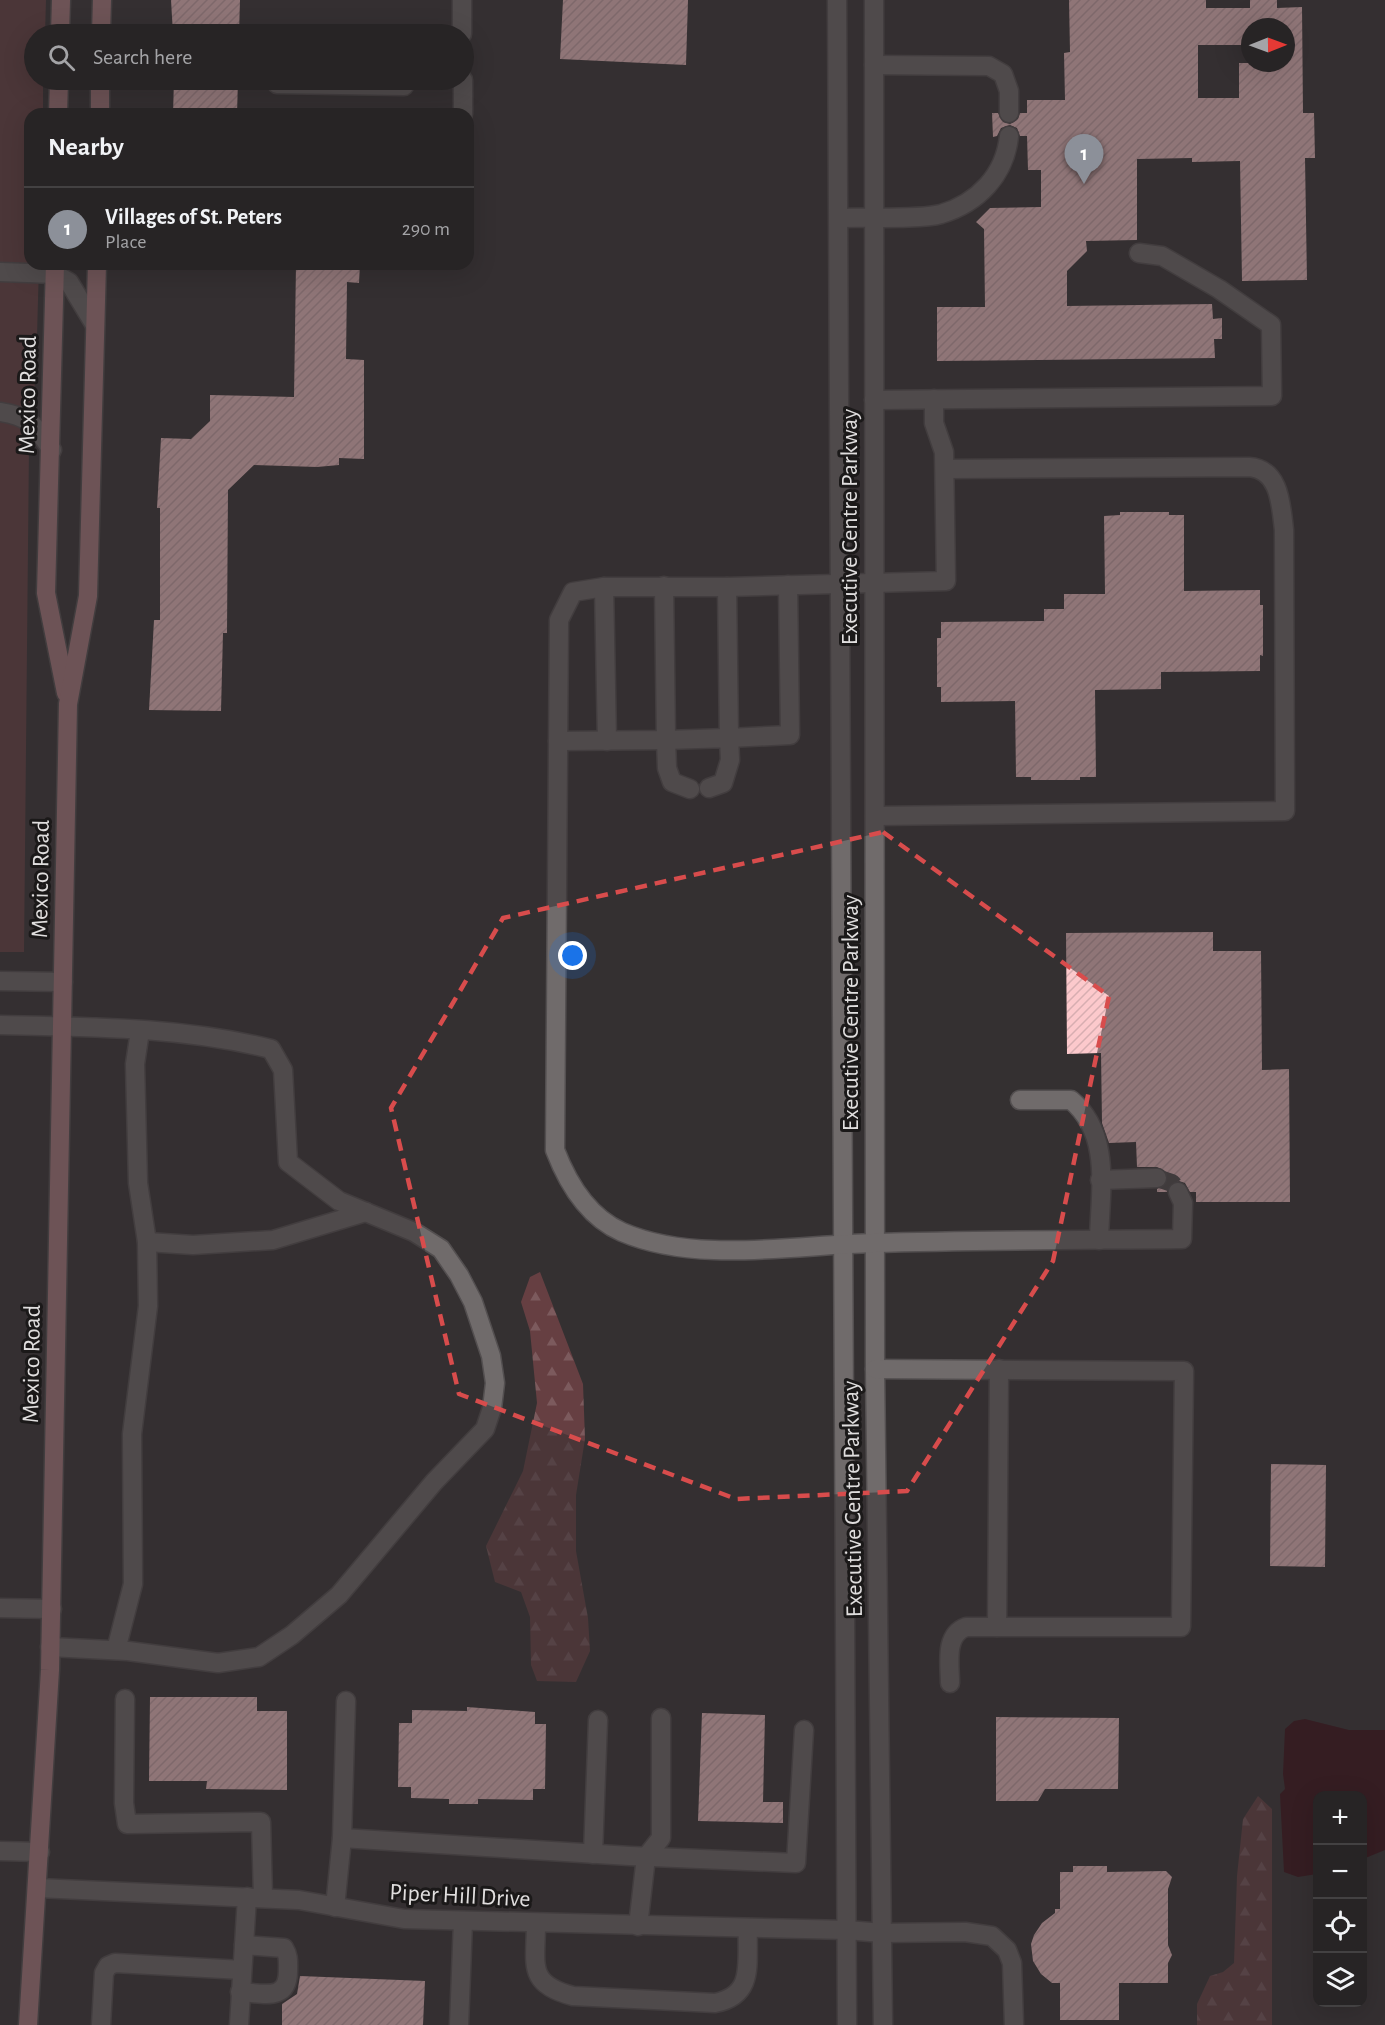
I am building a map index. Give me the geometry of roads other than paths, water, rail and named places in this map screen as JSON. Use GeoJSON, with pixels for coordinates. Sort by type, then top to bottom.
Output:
{"type":"FeatureCollection","features":[{"type":"Feature","properties":{"kind":"main road"},"geometry":{"type":"LineString","coordinates":[[60,24],[61,0]]}},
{"type":"Feature","properties":{"kind":"main road"},"geometry":{"type":"LineString","coordinates":[[101,24],[102,0]]}},
{"type":"Feature","properties":{"kind":"main road"},"geometry":{"type":"LineString","coordinates":[[58,108],[59,90]]}},
{"type":"Feature","properties":{"kind":"main road"},"geometry":{"type":"LineString","coordinates":[[100,90],[100,108]]}},
{"type":"Feature","properties":{"kind":"main road","name":"Mexico Road"},"geometry":{"type":"LineString","coordinates":[[55,270],[52,450],[46,593],[68,704]]}},
{"type":"Feature","properties":{"kind":"main road","name":"Mexico Road"},"geometry":{"type":"LineString","coordinates":[[28,2025],[38,1888],[52,1609],[68,704],[88,596],[96,270]]}},
{"type":"Feature","properties":{"kind":"street"},"geometry":{"type":"LineString","coordinates":[[462,0],[462,24]]}},
{"type":"Feature","properties":{"kind":"street","name":"Executive Centre Parkway"},"geometry":{"type":"LineString","coordinates":[[837,0],[847,2025]]}},
{"type":"Feature","properties":{"kind":"street","name":"Executive Centre Parkway"},"geometry":{"type":"LineString","coordinates":[[874,0],[875,1369],[883,2025]]}},
{"type":"Feature","properties":{"kind":"street"},"geometry":{"type":"LineString","coordinates":[[874,65],[989,66],[1003,74],[1009,91],[1009,113]]}},
{"type":"Feature","properties":{"kind":"street"},"geometry":{"type":"LineString","coordinates":[[463,90],[463,108]]}},
{"type":"Feature","properties":{"kind":"street"},"geometry":{"type":"LineString","coordinates":[[839,218],[939,215],[962,206],[993,183],[1007,153],[1009,136]]}},
{"type":"Feature","properties":{"kind":"street"},"geometry":{"type":"LineString","coordinates":[[874,400],[1272,396],[1271,325],[1218,289],[1162,256],[1138,253]]}},
{"type":"Feature","properties":{"kind":"street"},"geometry":{"type":"LineString","coordinates":[[0,272],[37,270]]}},
{"type":"Feature","properties":{"kind":"street"},"geometry":{"type":"LineString","coordinates":[[56,270],[69,282],[95,325]]}},
{"type":"Feature","properties":{"kind":"street"},"geometry":{"type":"LineString","coordinates":[[934,399],[934,423],[942,443],[945,469],[946,581],[727,587],[604,586],[573,592],[559,620],[555,1150],[565,1177],[598,1220],[623,1232],[658,1243],[708,1250],[875,1243],[1182,1239],[1182,1203],[1178,1192]]}},
{"type":"Feature","properties":{"kind":"street"},"geometry":{"type":"LineString","coordinates":[[0,412],[14,414],[34,423],[52,450]]}},
{"type":"Feature","properties":{"kind":"street"},"geometry":{"type":"LineString","coordinates":[[875,816],[1285,811],[1284,530],[1281,506],[1270,474],[1260,468],[1249,467],[945,469]]}},
{"type":"Feature","properties":{"kind":"street"},"geometry":{"type":"LineString","coordinates":[[558,741],[790,735],[788,585]]}},
{"type":"Feature","properties":{"kind":"street"},"geometry":{"type":"LineString","coordinates":[[604,586],[607,741]]}},
{"type":"Feature","properties":{"kind":"street"},"geometry":{"type":"LineString","coordinates":[[664,586],[667,768],[672,782],[690,789]]}},
{"type":"Feature","properties":{"kind":"street"},"geometry":{"type":"LineString","coordinates":[[709,788],[723,783],[728,774],[727,587]]}},
{"type":"Feature","properties":{"kind":"street"},"geometry":{"type":"LineString","coordinates":[[0,981],[63,982]]}},
{"type":"Feature","properties":{"kind":"street"},"geometry":{"type":"LineString","coordinates":[[0,1025],[140,1031],[243,1042],[271,1049],[283,1070],[288,1162],[339,1201],[414,1232],[441,1249],[459,1275],[473,1302],[491,1356],[495,1383],[492,1408],[485,1429],[434,1482],[339,1595],[292,1635],[259,1657],[218,1663],[116,1650],[50,1647]]}},
{"type":"Feature","properties":{"kind":"street"},"geometry":{"type":"LineString","coordinates":[[116,1650],[133,1584],[132,1434],[148,1306],[147,1242],[138,1183],[135,1064],[140,1031]]}},
{"type":"Feature","properties":{"kind":"street"},"geometry":{"type":"LineString","coordinates":[[1020,1100],[1071,1100],[1085,1111],[1096,1131],[1101,1155],[1099,1240]]}},
{"type":"Feature","properties":{"kind":"street"},"geometry":{"type":"LineString","coordinates":[[1100,1180],[1157,1178]]}},
{"type":"Feature","properties":{"kind":"street"},"geometry":{"type":"LineString","coordinates":[[147,1242],[193,1245],[273,1240],[366,1212]]}},
{"type":"Feature","properties":{"kind":"street"},"geometry":{"type":"LineString","coordinates":[[875,1369],[1184,1371],[1181,1627],[966,1627],[953,1636],[950,1648],[950,1683]]}},
{"type":"Feature","properties":{"kind":"street"},"geometry":{"type":"LineString","coordinates":[[997,1627],[999,1370]]}},
{"type":"Feature","properties":{"kind":"street"},"geometry":{"type":"LineString","coordinates":[[0,1608],[52,1609]]}},
{"type":"Feature","properties":{"kind":"street"},"geometry":{"type":"LineString","coordinates":[[125,1699],[124,1803],[127,1824],[261,1822],[255,1897],[244,1945],[239,2025]]}},
{"type":"Feature","properties":{"kind":"street"},"geometry":{"type":"LineString","coordinates":[[335,1907],[342,1838],[346,1701]]}},
{"type":"Feature","properties":{"kind":"street"},"geometry":{"type":"LineString","coordinates":[[638,1926],[646,1857],[661,1838],[661,1718]]}},
{"type":"Feature","properties":{"kind":"street"},"geometry":{"type":"LineString","coordinates":[[593,1854],[598,1720]]}},
{"type":"Feature","properties":{"kind":"street"},"geometry":{"type":"LineString","coordinates":[[342,1838],[646,1857],[796,1863],[804,1730]]}},
{"type":"Feature","properties":{"kind":"street"},"geometry":{"type":"LineString","coordinates":[[0,1851],[40,1852]]}},
{"type":"Feature","properties":{"kind":"street","name":"Piper Hill Drive"},"geometry":{"type":"LineString","coordinates":[[38,1888],[299,1900],[395,1918],[847,1930],[882,1933],[964,1932],[992,1936],[1007,1950],[1012,1963],[1014,2025]]}},
{"type":"Feature","properties":{"kind":"street"},"geometry":{"type":"LineString","coordinates":[[459,2025],[463,1921]]}},
{"type":"Feature","properties":{"kind":"street"},"geometry":{"type":"LineString","coordinates":[[536,1923],[536,1970],[540,1981],[558,1993],[573,1996],[715,2003],[729,2000],[742,1991],[745,1980],[748,1928]]}},
{"type":"Feature","properties":{"kind":"street"},"geometry":{"type":"LineString","coordinates":[[240,1992],[277,1993],[285,1989],[288,1982],[289,1956],[284,1948],[244,1945]]}},
{"type":"Feature","properties":{"kind":"street"},"geometry":{"type":"LineString","coordinates":[[101,2025],[104,1973],[108,1966],[115,1964],[242,1970]]}},
{"type":"Feature","properties":{"kind":"tunnel"},"geometry":{"type":"LineString","coordinates":[[1157,1178],[1172,1183],[1178,1192]]}},
{"type":"Feature","properties":{"kind":"place","name":"Villages of St. Peters"},"geometry":{"type":"Point","coordinates":[1084,184]}}]}
